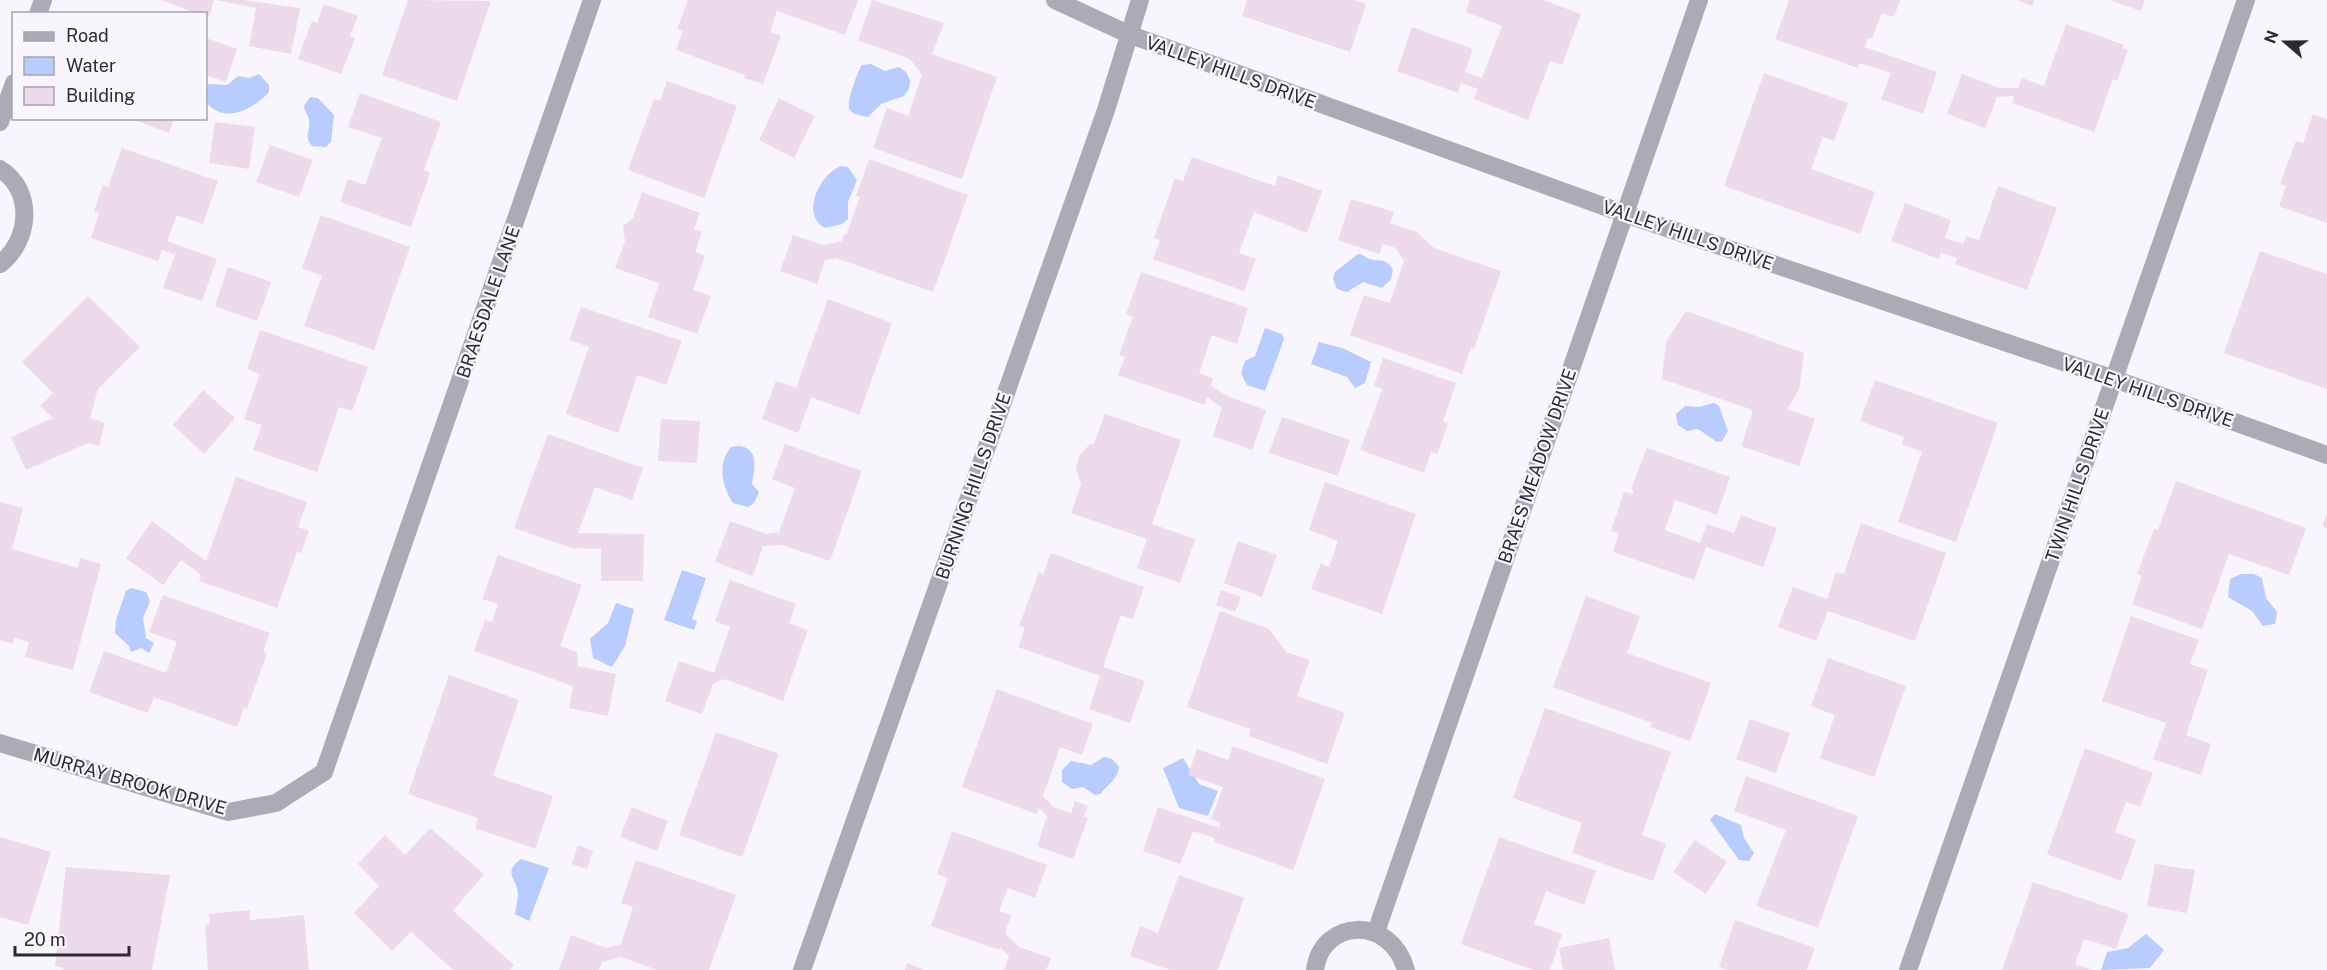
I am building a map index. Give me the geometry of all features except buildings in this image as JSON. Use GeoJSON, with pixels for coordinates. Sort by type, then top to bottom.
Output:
{"type":"FeatureCollection","features":[{"type":"Feature","properties":{"kind":"street","name":"BRAESDALE LANE"},"geometry":{"type":"LineString","coordinates":[[383,603],[592,0]]}},
{"type":"Feature","properties":{"kind":"street","name":"VALLEY HILLS DRIVE"},"geometry":{"type":"LineString","coordinates":[[1055,0],[1128,34],[1625,214],[2114,379],[2327,455]]}},
{"type":"Feature","properties":{"kind":"street","name":"BURNING HILLS DRIVE"},"geometry":{"type":"LineString","coordinates":[[802,970],[1106,110],[1140,0]]}},
{"type":"Feature","properties":{"kind":"street","name":"BRAES MEADOW DRIVE"},"geometry":{"type":"LineString","coordinates":[[1376,932],[1699,0]]}},
{"type":"Feature","properties":{"kind":"street","name":"TWIN HILLS DRIVE"},"geometry":{"type":"LineString","coordinates":[[1908,970],[2246,0]]}},
{"type":"Feature","properties":{"kind":"street"},"geometry":{"type":"LineString","coordinates":[[0,122],[12,89]]}},
{"type":"Feature","properties":{"kind":"street"},"geometry":{"type":"LineString","coordinates":[[0,170],[20,191],[25,213],[22,236],[10,256],[0,264]]}},
{"type":"Feature","properties":{"kind":"street","name":"MURRAY BROOK DRIVE"},"geometry":{"type":"LineString","coordinates":[[0,743],[228,812],[276,803],[324,772],[383,603]]}},
{"type":"Feature","properties":{"kind":"street"},"geometry":{"type":"LineString","coordinates":[[1315,970],[1316,962],[1325,945],[1340,934],[1358,930],[1376,932],[1391,941],[1402,956],[1406,970]]}},
{"type":"Feature","properties":{"kind":"water"},"geometry":{"type":"Polygon","coordinates":[[[871,64],[885,71],[899,67],[906,72],[910,80],[909,89],[904,96],[881,104],[868,117],[854,114],[849,109],[849,100],[862,65],[871,64]]]}},
{"type":"Feature","properties":{"kind":"water"},"geometry":{"type":"Polygon","coordinates":[[[259,74],[269,85],[269,92],[247,109],[221,113],[207,103],[209,84],[227,85],[238,76],[249,78],[259,74]]]}},
{"type":"Feature","properties":{"kind":"water"},"geometry":{"type":"Polygon","coordinates":[[[310,97],[318,98],[334,115],[331,142],[326,147],[312,146],[308,139],[309,119],[304,106],[310,97]]]}},
{"type":"Feature","properties":{"kind":"water"},"geometry":{"type":"Polygon","coordinates":[[[841,166],[848,167],[857,180],[848,202],[848,219],[842,224],[825,228],[814,214],[816,195],[826,177],[841,166]]]}},
{"type":"Feature","properties":{"kind":"water"},"geometry":{"type":"Polygon","coordinates":[[[1358,254],[1385,261],[1393,270],[1391,279],[1382,288],[1363,282],[1347,292],[1337,289],[1333,279],[1335,272],[1358,254]]]}},
{"type":"Feature","properties":{"kind":"water"},"geometry":{"type":"Polygon","coordinates":[[[1265,328],[1282,334],[1284,339],[1265,391],[1247,385],[1241,373],[1245,361],[1255,356],[1265,328]]]}},
{"type":"Feature","properties":{"kind":"water"},"geometry":{"type":"Polygon","coordinates":[[[1319,342],[1342,348],[1371,362],[1365,383],[1355,388],[1347,377],[1311,364],[1319,342]]]}},
{"type":"Feature","properties":{"kind":"water"},"geometry":{"type":"Polygon","coordinates":[[[1714,403],[1719,406],[1728,431],[1722,441],[1717,442],[1698,429],[1687,431],[1678,425],[1676,414],[1685,406],[1699,407],[1714,403]]]}},
{"type":"Feature","properties":{"kind":"water"},"geometry":{"type":"Polygon","coordinates":[[[739,446],[753,455],[752,484],[759,492],[754,503],[748,507],[733,503],[724,482],[724,461],[731,447],[739,446]]]}},
{"type":"Feature","properties":{"kind":"water"},"geometry":{"type":"Polygon","coordinates":[[[682,570],[706,578],[692,619],[697,621],[694,630],[664,620],[682,570]]]}},
{"type":"Feature","properties":{"kind":"water"},"geometry":{"type":"Polygon","coordinates":[[[2241,574],[2254,574],[2262,578],[2266,598],[2277,612],[2275,624],[2263,626],[2252,611],[2228,597],[2230,579],[2241,574]]]}},
{"type":"Feature","properties":{"kind":"water"},"geometry":{"type":"Polygon","coordinates":[[[131,588],[146,592],[150,601],[143,618],[146,638],[154,643],[149,653],[141,648],[131,652],[129,646],[115,633],[116,620],[126,591],[131,588]]]}},
{"type":"Feature","properties":{"kind":"water"},"geometry":{"type":"Polygon","coordinates":[[[616,603],[634,609],[625,646],[612,667],[593,658],[590,639],[608,623],[616,603]]]}},
{"type":"Feature","properties":{"kind":"water"},"geometry":{"type":"Polygon","coordinates":[[[1104,757],[1112,759],[1119,767],[1114,778],[1100,794],[1095,795],[1083,787],[1072,789],[1062,782],[1062,770],[1071,761],[1091,765],[1104,757]]]}},
{"type":"Feature","properties":{"kind":"water"},"geometry":{"type":"Polygon","coordinates":[[[1183,758],[1199,784],[1218,791],[1208,816],[1179,808],[1163,768],[1183,758]]]}},
{"type":"Feature","properties":{"kind":"water"},"geometry":{"type":"Polygon","coordinates":[[[1715,814],[1741,825],[1744,838],[1754,853],[1749,861],[1739,860],[1710,820],[1715,814]]]}},
{"type":"Feature","properties":{"kind":"water"},"geometry":{"type":"Polygon","coordinates":[[[521,859],[549,868],[529,921],[515,914],[518,894],[511,872],[521,859]]]}},
{"type":"Feature","properties":{"kind":"water"},"geometry":{"type":"Polygon","coordinates":[[[2146,934],[2164,950],[2150,968],[2101,970],[2107,952],[2128,948],[2146,934]]]}}]}
